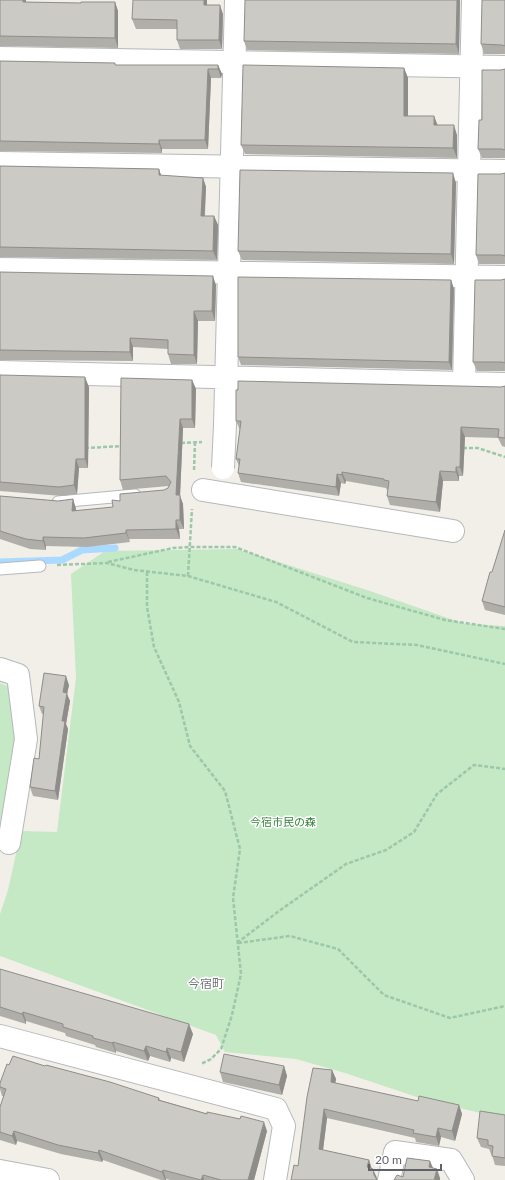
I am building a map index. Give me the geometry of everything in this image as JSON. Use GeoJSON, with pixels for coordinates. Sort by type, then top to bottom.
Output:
{"type":"FeatureCollection","features":[{"type":"Feature","properties":{"kind":"street"},"geometry":{"type":"LineString","coordinates":[[236,0],[223,468],[213,492],[453,531]]}},
{"type":"Feature","properties":{"kind":"street"},"geometry":{"type":"LineString","coordinates":[[464,384],[473,0]]}},
{"type":"Feature","properties":{"kind":"street"},"geometry":{"type":"LineString","coordinates":[[0,58],[505,67]]}},
{"type":"Feature","properties":{"kind":"street"},"geometry":{"type":"LineString","coordinates":[[0,163],[505,171]]}},
{"type":"Feature","properties":{"kind":"street"},"geometry":{"type":"LineString","coordinates":[[0,269],[505,277]]}},
{"type":"Feature","properties":{"kind":"street"},"geometry":{"type":"LineString","coordinates":[[0,372],[505,384]]}},
{"type":"Feature","properties":{"kind":"street"},"geometry":{"type":"LineString","coordinates":[[0,669],[18,675],[26,739],[9,843]]}},
{"type":"Feature","properties":{"kind":"street"},"geometry":{"type":"LineString","coordinates":[[0,1036],[276,1110],[284,1126],[275,1180]]}},
{"type":"Feature","properties":{"kind":"street"},"geometry":{"type":"LineString","coordinates":[[389,1180],[395,1152],[451,1160],[463,1180]]}},
{"type":"Feature","properties":{"kind":"street"},"geometry":{"type":"LineString","coordinates":[[0,1171],[48,1180]]}},
{"type":"Feature","properties":{"kind":"lane"},"geometry":{"type":"LineString","coordinates":[[47,502],[62,503],[145,494]]}},
{"type":"Feature","properties":{"kind":"lane"},"geometry":{"type":"LineString","coordinates":[[0,569],[40,566]]}},
{"type":"Feature","properties":{"kind":"path"},"geometry":{"type":"LineString","coordinates":[[478,448],[505,457]]}},
{"type":"Feature","properties":{"kind":"path"},"geometry":{"type":"LineString","coordinates":[[40,566],[107,563],[173,548],[235,548],[367,598],[444,620],[505,629]]}},
{"type":"Feature","properties":{"kind":"path"},"geometry":{"type":"LineString","coordinates":[[107,563],[134,570],[188,576],[276,602],[353,642],[417,645],[505,664]]}},
{"type":"Feature","properties":{"kind":"path"},"geometry":{"type":"LineString","coordinates":[[147,572],[147,607],[154,647],[179,702],[190,746],[225,791],[240,849],[233,898],[241,974],[232,1015],[221,1049],[211,1059],[199,1065],[181,1084]]}},
{"type":"Feature","properties":{"kind":"path"},"geometry":{"type":"LineString","coordinates":[[238,943],[279,911],[346,864],[386,850],[414,832],[437,794],[474,765],[505,769]]}},
{"type":"Feature","properties":{"kind":"path"},"geometry":{"type":"LineString","coordinates":[[238,943],[290,936],[338,949],[384,995],[450,1018],[505,1006]]}},
{"type":"Feature","properties":{"kind":"green space","name":"今宿市民の森"},"geometry":{"type":"Polygon","coordinates":[[[237,549],[367,590],[465,624],[505,626],[505,1119],[423,1099],[345,1073],[296,1059],[225,1052],[216,1035],[0,956],[0,914],[8,890],[21,831],[57,832],[76,678],[71,574],[105,551],[237,549]]]}},
{"type":"Feature","properties":{"kind":"green space"},"geometry":{"type":"Polygon","coordinates":[[[0,683],[8,686],[15,742],[0,825],[0,683]]]}},
{"type":"Feature","properties":{"kind":"building"},"geometry":{"type":"Polygon","coordinates":[[[0,0],[23,0],[23,2],[115,2],[115,38],[0,36],[0,0]]]}},
{"type":"Feature","properties":{"kind":"building"},"geometry":{"type":"Polygon","coordinates":[[[133,0],[204,0],[204,5],[220,5],[219,40],[177,40],[177,20],[132,19],[133,0]]]}},
{"type":"Feature","properties":{"kind":"building"},"geometry":{"type":"Polygon","coordinates":[[[245,0],[457,0],[456,44],[244,41],[245,0]]]}},
{"type":"Feature","properties":{"kind":"building"},"geometry":{"type":"Polygon","coordinates":[[[482,0],[505,0],[505,46],[481,44],[482,0]]]}},
{"type":"Feature","properties":{"kind":"building"},"geometry":{"type":"Polygon","coordinates":[[[0,61],[115,63],[115,65],[218,65],[218,69],[208,69],[205,140],[159,140],[159,144],[0,141],[0,61]]]}},
{"type":"Feature","properties":{"kind":"building"},"geometry":{"type":"Polygon","coordinates":[[[243,65],[404,68],[404,116],[434,116],[434,125],[454,125],[453,148],[241,145],[243,65]]]}},
{"type":"Feature","properties":{"kind":"building"},"geometry":{"type":"Polygon","coordinates":[[[505,69],[505,150],[478,149],[479,120],[482,120],[482,70],[505,69]]]}},
{"type":"Feature","properties":{"kind":"building"},"geometry":{"type":"Polygon","coordinates":[[[0,166],[159,169],[159,175],[203,178],[201,216],[214,216],[213,251],[0,247],[0,166]]]}},
{"type":"Feature","properties":{"kind":"building"},"geometry":{"type":"Polygon","coordinates":[[[240,170],[453,173],[451,254],[238,251],[240,170]]]}},
{"type":"Feature","properties":{"kind":"building"},"geometry":{"type":"Polygon","coordinates":[[[505,173],[505,256],[476,255],[478,174],[505,173]]]}},
{"type":"Feature","properties":{"kind":"building"},"geometry":{"type":"Polygon","coordinates":[[[0,272],[213,276],[212,311],[194,311],[194,355],[168,354],[168,340],[130,338],[130,352],[0,350],[0,272]]]}},
{"type":"Feature","properties":{"kind":"building"},"geometry":{"type":"Polygon","coordinates":[[[238,277],[451,280],[449,362],[238,357],[238,277]]]}},
{"type":"Feature","properties":{"kind":"building"},"geometry":{"type":"Polygon","coordinates":[[[505,279],[505,363],[473,362],[475,280],[505,279]]]}},
{"type":"Feature","properties":{"kind":"building"},"geometry":{"type":"Polygon","coordinates":[[[0,375],[85,377],[85,459],[76,459],[74,485],[59,487],[0,482],[0,375]]]}},
{"type":"Feature","properties":{"kind":"building"},"geometry":{"type":"Polygon","coordinates":[[[121,378],[192,380],[192,419],[180,419],[176,495],[180,495],[180,520],[176,520],[176,529],[126,530],[126,533],[84,538],[43,537],[43,541],[26,539],[0,531],[0,496],[58,501],[73,499],[72,511],[113,507],[112,500],[120,501],[120,494],[164,490],[168,488],[171,482],[166,476],[120,480],[121,378]]]}},
{"type":"Feature","properties":{"kind":"building"},"geometry":{"type":"Polygon","coordinates":[[[238,381],[505,386],[505,438],[498,437],[499,429],[461,427],[460,467],[456,467],[456,472],[440,471],[436,502],[387,496],[389,481],[342,472],[342,475],[337,474],[336,487],[238,473],[240,459],[236,459],[241,421],[236,421],[236,390],[238,390],[238,381]]]}},
{"type":"Feature","properties":{"kind":"building"},"geometry":{"type":"Polygon","coordinates":[[[505,530],[505,607],[482,601],[490,572],[492,572],[505,530]]]}},
{"type":"Feature","properties":{"kind":"building"},"geometry":{"type":"Polygon","coordinates":[[[44,673],[66,676],[63,692],[67,693],[62,721],[65,721],[55,791],[30,787],[34,758],[39,759],[44,707],[39,706],[44,673]]]}},
{"type":"Feature","properties":{"kind":"building"},"geometry":{"type":"Polygon","coordinates":[[[0,969],[189,1024],[181,1052],[167,1048],[166,1052],[146,1046],[144,1051],[93,1038],[93,1036],[63,1027],[63,1024],[0,1007],[0,969]]]}},
{"type":"Feature","properties":{"kind":"building"},"geometry":{"type":"Polygon","coordinates":[[[224,1054],[284,1066],[279,1085],[220,1072],[224,1054]]]}},
{"type":"Feature","properties":{"kind":"building"},"geometry":{"type":"Polygon","coordinates":[[[13,1056],[45,1066],[46,1065],[110,1082],[159,1098],[158,1100],[207,1114],[207,1112],[240,1119],[241,1116],[264,1122],[248,1180],[221,1180],[203,1175],[201,1180],[163,1170],[162,1172],[99,1150],[98,1153],[58,1145],[14,1131],[12,1136],[0,1132],[0,1107],[6,1089],[0,1087],[0,1083],[7,1064],[9,1065],[13,1056]]]}},
{"type":"Feature","properties":{"kind":"building"},"geometry":{"type":"Polygon","coordinates":[[[313,1068],[332,1070],[331,1082],[418,1101],[419,1096],[459,1105],[452,1131],[438,1128],[436,1137],[413,1133],[414,1130],[324,1109],[319,1149],[369,1160],[367,1167],[373,1169],[377,1180],[291,1180],[294,1165],[298,1166],[307,1097],[313,1068]]]}},
{"type":"Feature","properties":{"kind":"building"},"geometry":{"type":"Polygon","coordinates":[[[480,1111],[505,1115],[505,1158],[492,1156],[493,1146],[488,1145],[488,1140],[477,1138],[480,1111]]]}},
{"type":"Feature","properties":{"kind":"building"},"geometry":{"type":"Polygon","coordinates":[[[407,1158],[430,1161],[429,1167],[437,1169],[434,1180],[394,1180],[397,1175],[403,1177],[407,1158]]]}},
{"type":"Feature","properties":{"kind":"waterway"},"geometry":{"type":"LineString","coordinates":[[0,562],[62,560],[82,550],[115,548]]}},
{"type":"Feature","properties":{"kind":"district","name":"今宿町"},"geometry":{"type":"Point","coordinates":[206,984]}}]}
